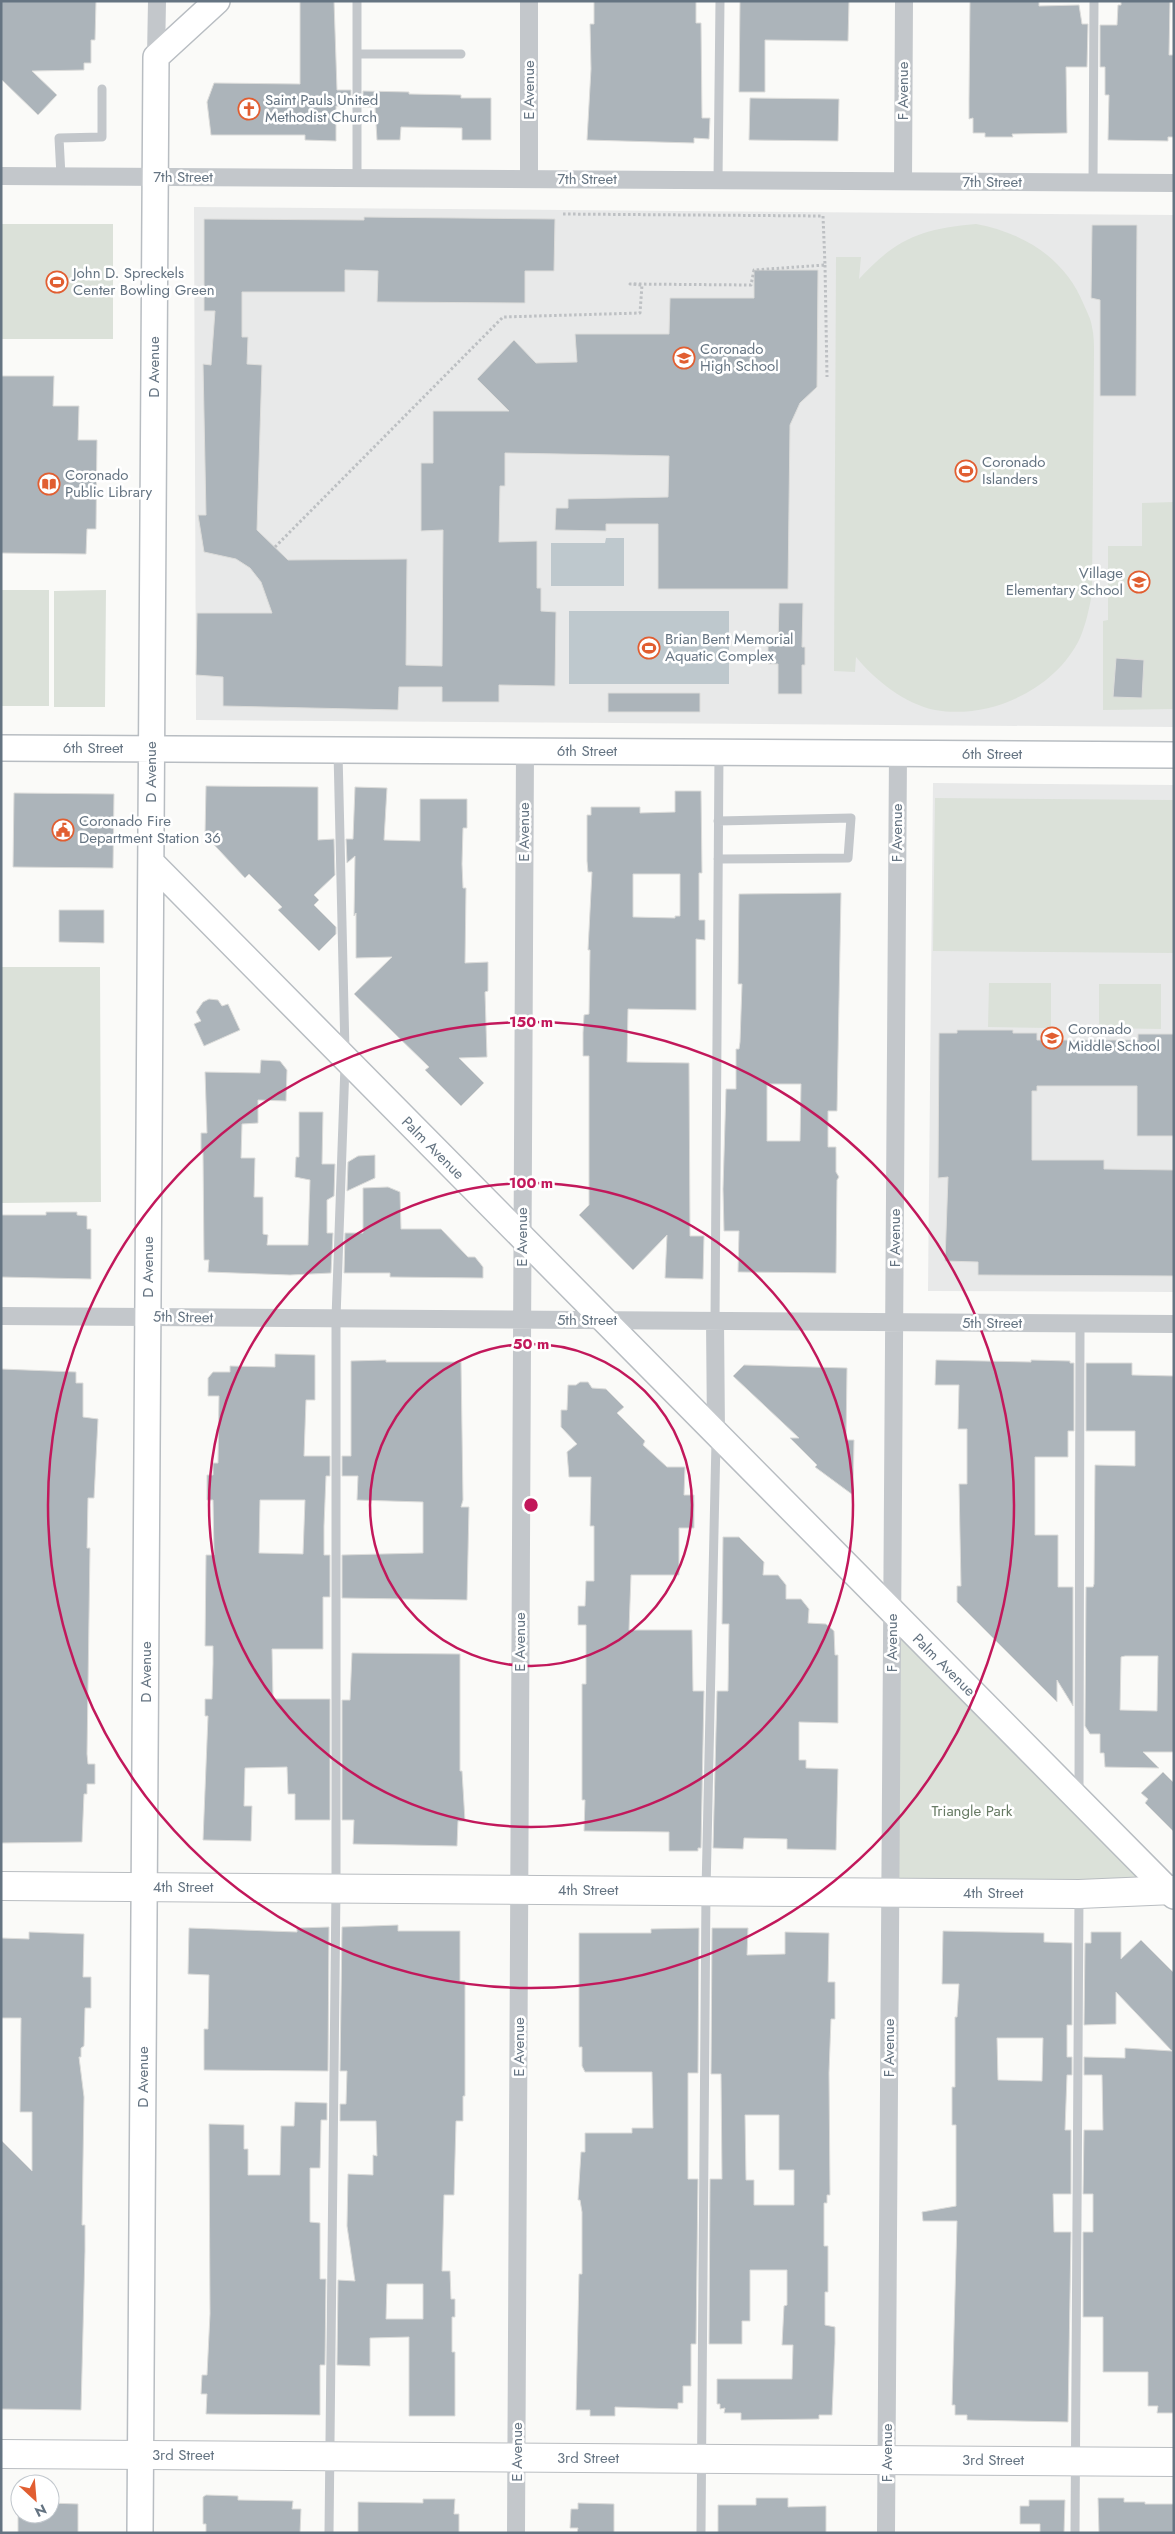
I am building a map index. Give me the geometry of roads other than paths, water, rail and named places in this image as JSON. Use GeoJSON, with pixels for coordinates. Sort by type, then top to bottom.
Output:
{"type":"FeatureCollection","features":[{"type":"Feature","properties":{"kind":"main road","name":"4th Street"},"geometry":{"type":"LineString","coordinates":[[1,1886],[1079,1894],[1172,1892]]}},
{"type":"Feature","properties":{"kind":"main road","name":"3rd Street"},"geometry":{"type":"LineString","coordinates":[[1,2454],[1174,2462]]}},
{"type":"Feature","properties":{"kind":"street","name":"D Avenue"},"geometry":{"type":"LineString","coordinates":[[140,2533],[157,1]]}},
{"type":"Feature","properties":{"kind":"street"},"geometry":{"type":"LineString","coordinates":[[156,57],[217,1]]}},
{"type":"Feature","properties":{"kind":"street","name":"E Avenue"},"geometry":{"type":"LineString","coordinates":[[529,1],[529,179]]}},
{"type":"Feature","properties":{"kind":"street","name":"F Avenue"},"geometry":{"type":"LineString","coordinates":[[903,181],[904,1]]}},
{"type":"Feature","properties":{"kind":"street","name":"7th Street"},"geometry":{"type":"LineString","coordinates":[[1,176],[1174,183]]}},
{"type":"Feature","properties":{"kind":"street","name":"6th Street"},"geometry":{"type":"LineString","coordinates":[[1,748],[1174,755]]}},
{"type":"Feature","properties":{"kind":"street","name":"E Avenue"},"geometry":{"type":"LineString","coordinates":[[516,2533],[525,751]]}},
{"type":"Feature","properties":{"kind":"street","name":"F Avenue"},"geometry":{"type":"LineString","coordinates":[[886,2533],[898,753]]}},
{"type":"Feature","properties":{"kind":"street","name":"Palm Avenue"},"geometry":{"type":"LineString","coordinates":[[151,862],[716,1433],[892,1614],[1172,1892]]}},
{"type":"Feature","properties":{"kind":"street","name":"5th Street"},"geometry":{"type":"LineString","coordinates":[[1,1316],[1174,1324]]}},
{"type":"Feature","properties":{"kind":"street"},"geometry":{"type":"LineString","coordinates":[[715,1321],[716,1433]]}},
{"type":"Feature","properties":{"kind":"lane"},"geometry":{"type":"LineString","coordinates":[[356,1],[356,178]]}},
{"type":"Feature","properties":{"kind":"lane"},"geometry":{"type":"LineString","coordinates":[[718,180],[720,1]]}},
{"type":"Feature","properties":{"kind":"lane"},"geometry":{"type":"LineString","coordinates":[[1093,182],[1094,1]]}},
{"type":"Feature","properties":{"kind":"lane"},"geometry":{"type":"LineString","coordinates":[[356,54],[461,54]]}},
{"type":"Feature","properties":{"kind":"lane"},"geometry":{"type":"LineString","coordinates":[[61,176],[59,138],[102,137],[102,90]]}},
{"type":"Feature","properties":{"kind":"lane"},"geometry":{"type":"LineString","coordinates":[[329,2533],[336,1888],[336,1318],[345,1058],[338,750]]}},
{"type":"Feature","properties":{"kind":"lane"},"geometry":{"type":"LineString","coordinates":[[715,1321],[719,752]]}},
{"type":"Feature","properties":{"kind":"lane"},"geometry":{"type":"LineString","coordinates":[[718,821],[851,818],[848,858],[718,859]]}},
{"type":"Feature","properties":{"kind":"lane"},"geometry":{"type":"LineString","coordinates":[[1079,1800],[1080,1323]]}},
{"type":"Feature","properties":{"kind":"lane"},"geometry":{"type":"LineString","coordinates":[[702,2533],[706,1891],[716,1433]]}},
{"type":"Feature","properties":{"kind":"lane"},"geometry":{"type":"LineString","coordinates":[[1075,2533],[1079,1894]]}},
{"type":"Feature","properties":{"kind":"place","name":"Saint Pauls United Methodist Church"},"geometry":{"type":"Point","coordinates":[249,109]}},
{"type":"Feature","properties":{"kind":"place","name":"John D. Spreckels Center Bowling Green"},"geometry":{"type":"Point","coordinates":[57,282]}},
{"type":"Feature","properties":{"kind":"place","name":"Coronado High School"},"geometry":{"type":"Point","coordinates":[684,358]}},
{"type":"Feature","properties":{"kind":"place","name":"Coronado Islanders"},"geometry":{"type":"Point","coordinates":[966,471]}},
{"type":"Feature","properties":{"kind":"place","name":"Coronado Public Library"},"geometry":{"type":"Point","coordinates":[49,484]}},
{"type":"Feature","properties":{"kind":"place","name":"Village Elementary School"},"geometry":{"type":"Point","coordinates":[1139,582]}},
{"type":"Feature","properties":{"kind":"place","name":"Brian Bent Memorial Aquatic Complex"},"geometry":{"type":"Point","coordinates":[649,648]}},
{"type":"Feature","properties":{"kind":"place","name":"Coronado Fire Department Station 36"},"geometry":{"type":"Point","coordinates":[63,830]}},
{"type":"Feature","properties":{"kind":"place","name":"Coronado Middle School"},"geometry":{"type":"Point","coordinates":[1052,1038]}},
{"type":"Feature","properties":{"kind":"park label","name":"Triangle Park"},"geometry":{"type":"Point","coordinates":[972,1811]}}]}
